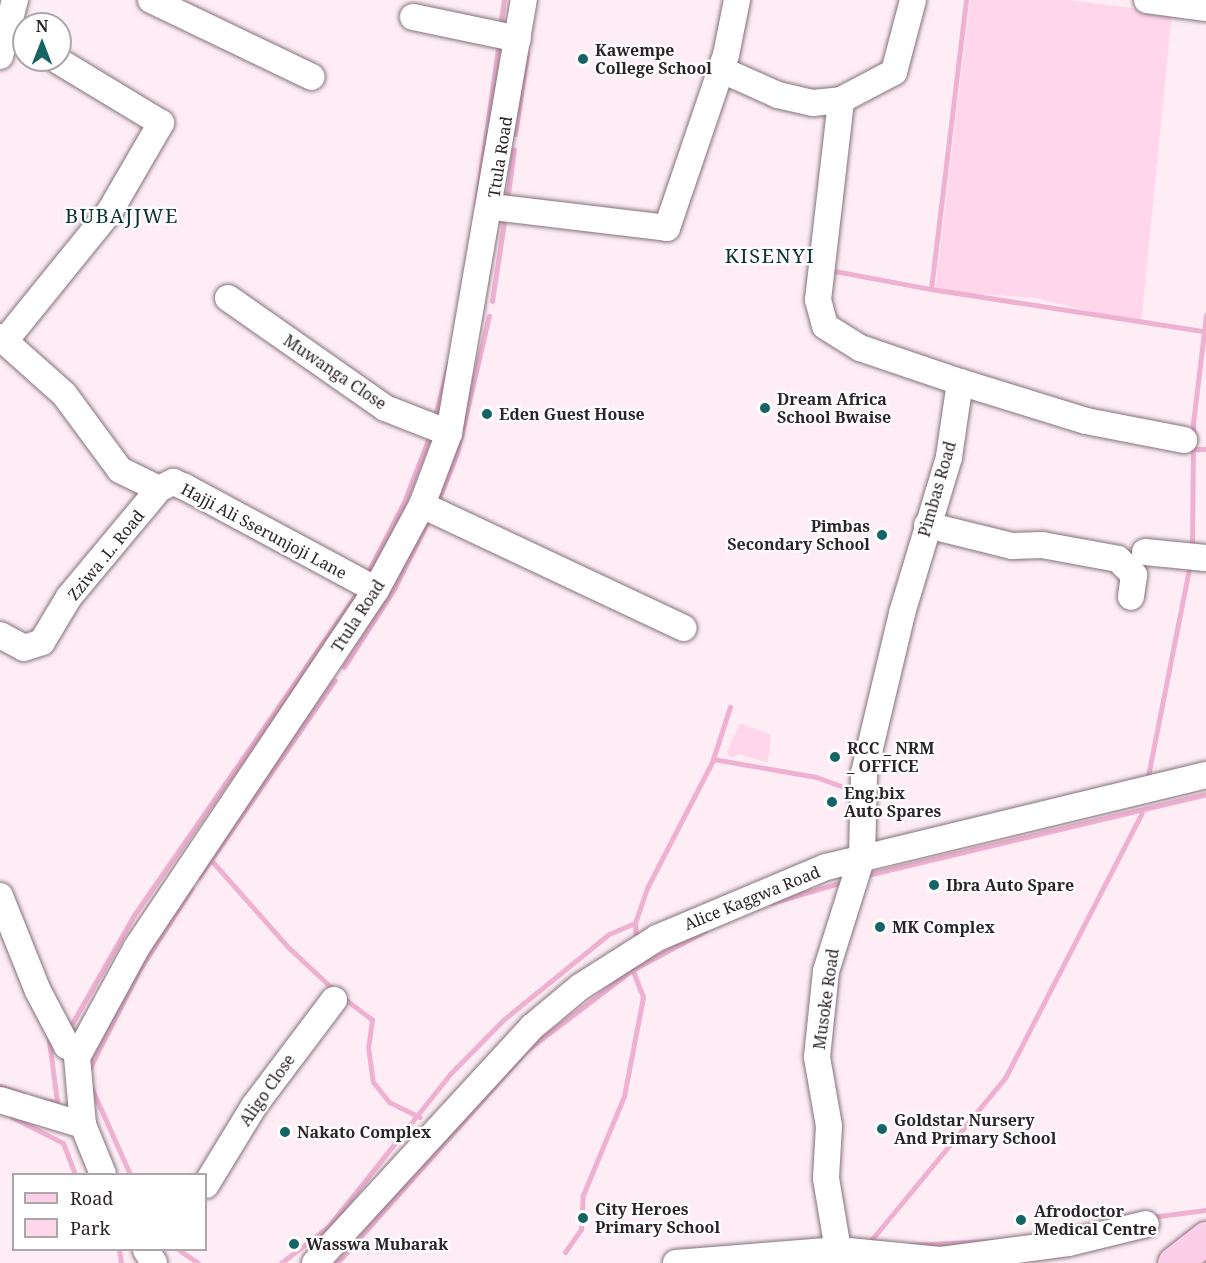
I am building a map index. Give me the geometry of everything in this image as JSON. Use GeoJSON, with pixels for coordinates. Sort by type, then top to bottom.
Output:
{"type":"FeatureCollection","features":[{"type":"Feature","properties":{"kind":"main road"},"geometry":{"type":"LineString","coordinates":[[1174,1263],[1205,1240]]}},
{"type":"Feature","properties":{"kind":"street"},"geometry":{"type":"LineString","coordinates":[[151,0],[312,77]]}},
{"type":"Feature","properties":{"kind":"street","name":"Ttula Road"},"geometry":{"type":"LineString","coordinates":[[103,1173],[83,1125],[75,1075],[81,1049],[137,947],[376,590],[422,505],[449,433],[492,207],[524,0]]}},
{"type":"Feature","properties":{"kind":"street"},"geometry":{"type":"LineString","coordinates":[[492,207],[668,228],[722,70],[737,0]]}},
{"type":"Feature","properties":{"kind":"street"},"geometry":{"type":"LineString","coordinates":[[722,70],[778,95],[813,103],[841,100],[894,72],[913,0]]}},
{"type":"Feature","properties":{"kind":"street"},"geometry":{"type":"LineString","coordinates":[[1147,0],[1206,8]]}},
{"type":"Feature","properties":{"kind":"street"},"geometry":{"type":"LineString","coordinates":[[413,17],[518,39]]}},
{"type":"Feature","properties":{"kind":"street"},"geometry":{"type":"LineString","coordinates":[[0,56],[12,40]]}},
{"type":"Feature","properties":{"kind":"street"},"geometry":{"type":"LineString","coordinates":[[2,339],[110,211],[161,123],[72,69]]}},
{"type":"Feature","properties":{"kind":"street"},"geometry":{"type":"LineString","coordinates":[[841,100],[818,300],[825,326],[860,348],[960,382],[1086,421],[1184,440]]}},
{"type":"Feature","properties":{"kind":"street","name":"Muwanga Close"},"geometry":{"type":"LineString","coordinates":[[228,298],[385,408],[449,433]]}},
{"type":"Feature","properties":{"kind":"street","name":"Hajji Ali Sserunjoji Lane"},"geometry":{"type":"LineString","coordinates":[[2,339],[64,394],[120,470],[159,489],[173,482],[185,487],[376,590]]}},
{"type":"Feature","properties":{"kind":"street","name":"Pimbas Road"},"geometry":{"type":"LineString","coordinates":[[862,857],[864,773],[927,525],[949,458],[960,382]]}},
{"type":"Feature","properties":{"kind":"street","name":"Zziwa .L. Road"},"geometry":{"type":"LineString","coordinates":[[0,635],[24,648],[42,642],[69,597],[159,489]]}},
{"type":"Feature","properties":{"kind":"street"},"geometry":{"type":"LineString","coordinates":[[422,505],[683,628]]}},
{"type":"Feature","properties":{"kind":"street"},"geometry":{"type":"LineString","coordinates":[[927,525],[1012,546],[1042,545],[1118,559],[1134,575],[1131,597]]}},
{"type":"Feature","properties":{"kind":"street"},"geometry":{"type":"LineString","coordinates":[[1145,552],[1196,558]]}},
{"type":"Feature","properties":{"kind":"street","name":"Alice Kaggwa Road"},"geometry":{"type":"LineString","coordinates":[[315,1263],[532,1028],[620,961],[657,938],[753,893],[862,857],[1117,795],[1206,776]]}},
{"type":"Feature","properties":{"kind":"street","name":"Musoke Road"},"geometry":{"type":"LineString","coordinates":[[838,1250],[826,1178],[829,1126],[817,1057],[826,971],[862,857]]}},
{"type":"Feature","properties":{"kind":"street"},"geometry":{"type":"LineString","coordinates":[[0,896],[38,992],[67,1046],[81,1049]]}},
{"type":"Feature","properties":{"kind":"street","name":"Aligo Close"},"geometry":{"type":"LineString","coordinates":[[207,1183],[254,1106],[334,999]]}},
{"type":"Feature","properties":{"kind":"street"},"geometry":{"type":"LineString","coordinates":[[0,1100],[83,1125]]}},
{"type":"Feature","properties":{"kind":"street"},"geometry":{"type":"LineString","coordinates":[[676,1263],[838,1250],[941,1260],[1068,1243],[1146,1224]]}},
{"type":"Feature","properties":{"kind":"green space"},"geometry":{"type":"Polygon","coordinates":[[[970,0],[1067,0],[1172,13],[1141,324],[1036,298],[935,291],[970,0]]]}},
{"type":"Feature","properties":{"kind":"green space"},"geometry":{"type":"Polygon","coordinates":[[[740,723],[771,735],[768,763],[738,754],[731,758],[727,752],[740,723]]]}},
{"type":"Feature","properties":{"kind":"waterway"},"geometry":{"type":"LineString","coordinates":[[500,27],[504,0]]}},
{"type":"Feature","properties":{"kind":"waterway"},"geometry":{"type":"LineString","coordinates":[[966,0],[931,289],[1201,331]]}},
{"type":"Feature","properties":{"kind":"waterway"},"geometry":{"type":"LineString","coordinates":[[476,205],[499,42]]}},
{"type":"Feature","properties":{"kind":"waterway"},"geometry":{"type":"LineString","coordinates":[[515,134],[527,54]]}},
{"type":"Feature","properties":{"kind":"waterway"},"geometry":{"type":"LineString","coordinates":[[507,201],[514,149]]}},
{"type":"Feature","properties":{"kind":"waterway"},"geometry":{"type":"LineString","coordinates":[[492,301],[505,216]]}},
{"type":"Feature","properties":{"kind":"waterway"},"geometry":{"type":"LineString","coordinates":[[829,270],[931,289]]}},
{"type":"Feature","properties":{"kind":"waterway"},"geometry":{"type":"LineString","coordinates":[[1192,549],[1193,423],[1206,315]]}},
{"type":"Feature","properties":{"kind":"waterway"},"geometry":{"type":"LineString","coordinates":[[439,498],[457,453],[489,316]]}},
{"type":"Feature","properties":{"kind":"waterway"},"geometry":{"type":"LineString","coordinates":[[434,420],[449,362]]}},
{"type":"Feature","properties":{"kind":"waterway"},"geometry":{"type":"LineString","coordinates":[[366,576],[404,502],[431,432]]}},
{"type":"Feature","properties":{"kind":"waterway"},"geometry":{"type":"LineString","coordinates":[[1196,449],[1206,449]]}},
{"type":"Feature","properties":{"kind":"waterway"},"geometry":{"type":"LineString","coordinates":[[344,667],[394,589],[430,517]]}},
{"type":"Feature","properties":{"kind":"waterway"},"geometry":{"type":"LineString","coordinates":[[1147,781],[1190,564]]}},
{"type":"Feature","properties":{"kind":"waterway"},"geometry":{"type":"LineString","coordinates":[[70,1027],[134,915],[359,590]]}},
{"type":"Feature","properties":{"kind":"waterway"},"geometry":{"type":"LineString","coordinates":[[199,877],[335,680]]}},
{"type":"Feature","properties":{"kind":"waterway"},"geometry":{"type":"LineString","coordinates":[[636,942],[635,923],[647,888],[712,762],[730,707]]}},
{"type":"Feature","properties":{"kind":"waterway"},"geometry":{"type":"LineString","coordinates":[[713,759],[816,777],[851,790],[853,785]]}},
{"type":"Feature","properties":{"kind":"waterway"},"geometry":{"type":"LineString","coordinates":[[863,876],[1206,794]]}},
{"type":"Feature","properties":{"kind":"waterway"},"geometry":{"type":"LineString","coordinates":[[868,1244],[1005,1078],[1142,813]]}},
{"type":"Feature","properties":{"kind":"waterway"},"geometry":{"type":"LineString","coordinates":[[211,860],[288,947],[335,991]]}},
{"type":"Feature","properties":{"kind":"waterway"},"geometry":{"type":"LineString","coordinates":[[771,903],[846,881]]}},
{"type":"Feature","properties":{"kind":"waterway"},"geometry":{"type":"LineString","coordinates":[[89,1069],[140,969],[191,889]]}},
{"type":"Feature","properties":{"kind":"waterway"},"geometry":{"type":"LineString","coordinates":[[281,1263],[328,1227],[451,1073],[503,1020],[609,934],[635,923]]}},
{"type":"Feature","properties":{"kind":"waterway"},"geometry":{"type":"LineString","coordinates":[[337,1263],[527,1050],[632,970],[705,931]]}},
{"type":"Feature","properties":{"kind":"waterway"},"geometry":{"type":"LineString","coordinates":[[565,1252],[581,1229],[583,1195],[624,1096],[643,997],[632,969]]}},
{"type":"Feature","properties":{"kind":"waterway"},"geometry":{"type":"LineString","coordinates":[[342,997],[372,1020],[368,1047],[373,1082],[389,1102],[420,1117]]}},
{"type":"Feature","properties":{"kind":"waterway"},"geometry":{"type":"LineString","coordinates":[[40,1100],[57,1102],[48,1033]]}},
{"type":"Feature","properties":{"kind":"waterway"},"geometry":{"type":"LineString","coordinates":[[0,1086],[23,1094]]}},
{"type":"Feature","properties":{"kind":"waterway"},"geometry":{"type":"LineString","coordinates":[[91,1087],[130,1173]]}},
{"type":"Feature","properties":{"kind":"waterway"},"geometry":{"type":"LineString","coordinates":[[12,1117],[63,1143],[75,1173]]}},
{"type":"Feature","properties":{"kind":"waterway"},"geometry":{"type":"LineString","coordinates":[[1151,1217],[1206,1210]]}},
{"type":"Feature","properties":{"kind":"waterway"},"geometry":{"type":"LineString","coordinates":[[910,1245],[990,1241]]}},
{"type":"Feature","properties":{"kind":"waterway"},"geometry":{"type":"LineString","coordinates":[[119,1251],[121,1263]]}},
{"type":"Feature","properties":{"kind":"waterway"},"geometry":{"type":"LineString","coordinates":[[180,1251],[198,1263]]}},
{"type":"Feature","properties":{"kind":"place","name":"Kawempe College School"},"geometry":{"type":"Point","coordinates":[583,59]}},
{"type":"Feature","properties":{"kind":"place","name":"Dream Africa School Bwaise"},"geometry":{"type":"Point","coordinates":[765,408]}},
{"type":"Feature","properties":{"kind":"place","name":"Eden Guest House"},"geometry":{"type":"Point","coordinates":[487,414]}},
{"type":"Feature","properties":{"kind":"place","name":"Pimbas Secondary School"},"geometry":{"type":"Point","coordinates":[882,535]}},
{"type":"Feature","properties":{"kind":"place","name":"RCC _ NRM _ OFFICE"},"geometry":{"type":"Point","coordinates":[835,757]}},
{"type":"Feature","properties":{"kind":"place","name":"Eng.bix Auto Spares"},"geometry":{"type":"Point","coordinates":[832,802]}},
{"type":"Feature","properties":{"kind":"place","name":"Ibra Auto Spare"},"geometry":{"type":"Point","coordinates":[934,885]}},
{"type":"Feature","properties":{"kind":"place","name":"MK Complex"},"geometry":{"type":"Point","coordinates":[880,927]}},
{"type":"Feature","properties":{"kind":"place","name":"Goldstar Nursery And Primary School"},"geometry":{"type":"Point","coordinates":[882,1129]}},
{"type":"Feature","properties":{"kind":"place","name":"Nakato Complex"},"geometry":{"type":"Point","coordinates":[285,1132]}},
{"type":"Feature","properties":{"kind":"place","name":"City Heroes Primary School"},"geometry":{"type":"Point","coordinates":[583,1218]}},
{"type":"Feature","properties":{"kind":"place","name":"Afrodoctor Medical Centre"},"geometry":{"type":"Point","coordinates":[1021,1220]}},
{"type":"Feature","properties":{"kind":"place","name":"Wasswa Mubarak"},"geometry":{"type":"Point","coordinates":[294,1244]}},
{"type":"Feature","properties":{"kind":"district","name":"BUBAJJWE"},"geometry":{"type":"Point","coordinates":[122,215]}},
{"type":"Feature","properties":{"kind":"district","name":"KISENYI"},"geometry":{"type":"Point","coordinates":[770,255]}}]}
